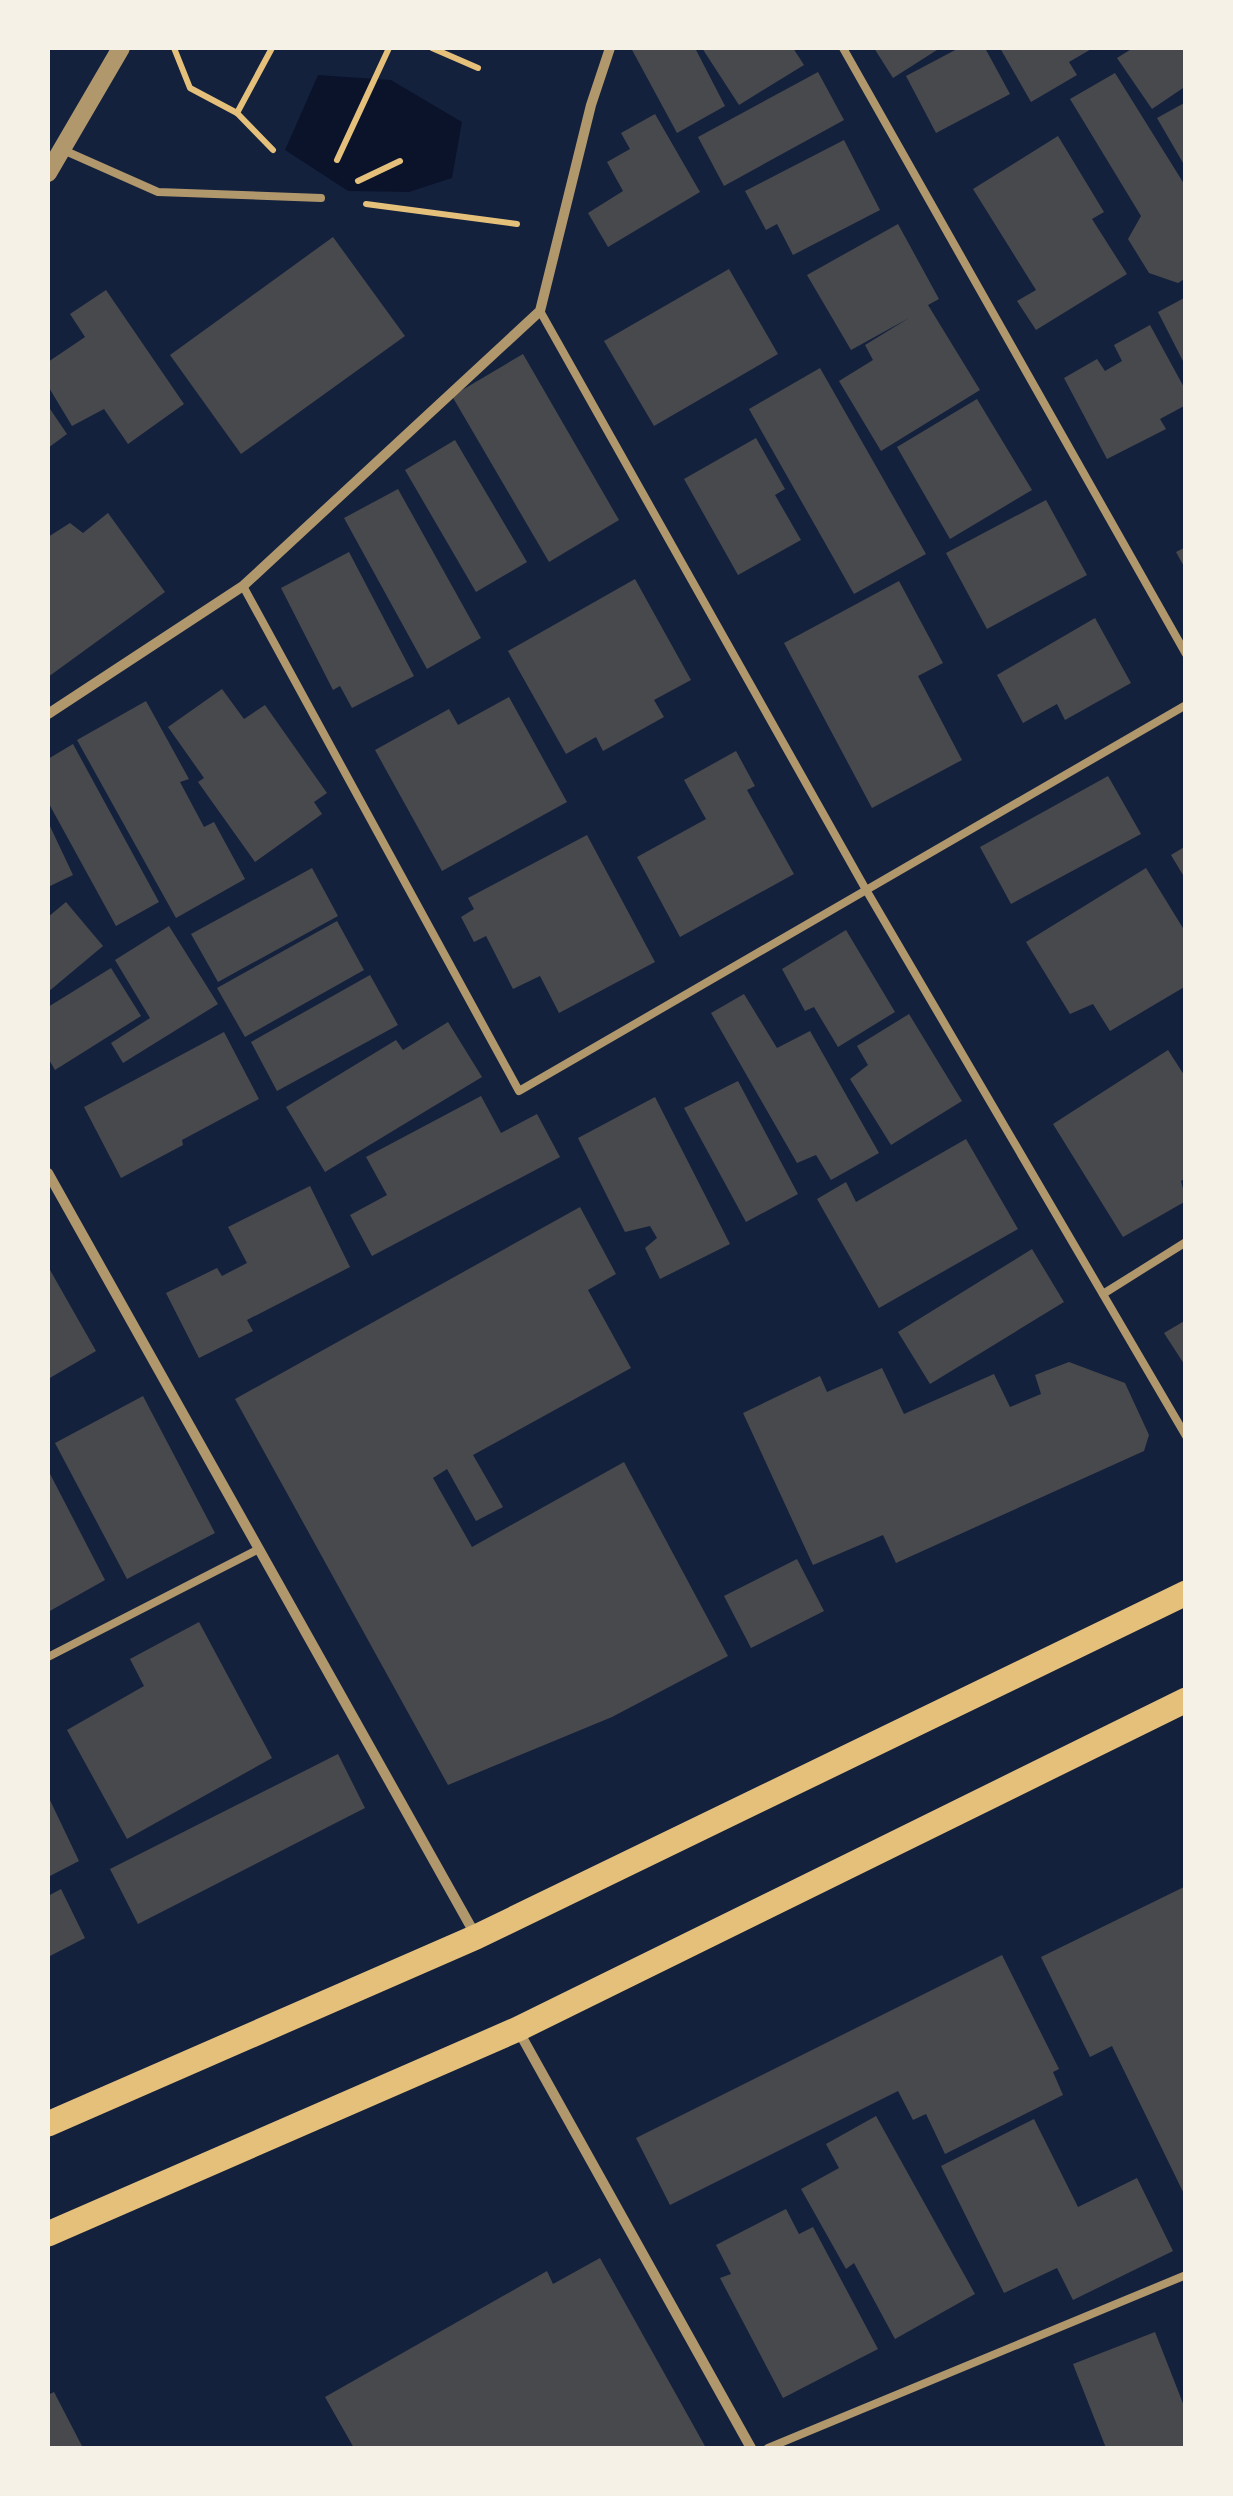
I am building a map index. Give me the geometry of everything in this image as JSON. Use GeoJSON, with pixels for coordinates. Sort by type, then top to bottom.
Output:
{"type":"FeatureCollection","features":[{"type":"Feature","properties":{"kind":"main road"},"geometry":{"type":"LineString","coordinates":[[48,2124],[476,1936],[1186,1593]]}},
{"type":"Feature","properties":{"kind":"main road"},"geometry":{"type":"LineString","coordinates":[[48,2234],[518,2029],[1186,1700]]}},
{"type":"Feature","properties":{"kind":"street"},"geometry":{"type":"LineString","coordinates":[[48,173],[121,48]]}},
{"type":"Feature","properties":{"kind":"street"},"geometry":{"type":"LineString","coordinates":[[48,714],[243,586],[540,311],[591,105],[610,48]]}},
{"type":"Feature","properties":{"kind":"street"},"geometry":{"type":"LineString","coordinates":[[48,1173],[476,1936]]}},
{"type":"Feature","properties":{"kind":"street"},"geometry":{"type":"LineString","coordinates":[[518,2029],[750,2448]]}},
{"type":"Feature","properties":{"kind":"lane"},"geometry":{"type":"LineString","coordinates":[[844,48],[1186,654]]}},
{"type":"Feature","properties":{"kind":"lane"},"geometry":{"type":"LineString","coordinates":[[61,149],[158,192],[321,198]]}},
{"type":"Feature","properties":{"kind":"lane"},"geometry":{"type":"LineString","coordinates":[[540,311],[865,888],[1186,1436]]}},
{"type":"Feature","properties":{"kind":"lane"},"geometry":{"type":"LineString","coordinates":[[243,586],[520,1092],[865,888],[1186,705]]}},
{"type":"Feature","properties":{"kind":"lane"},"geometry":{"type":"LineString","coordinates":[[1102,1294],[1186,1242]]}},
{"type":"Feature","properties":{"kind":"lane"},"geometry":{"type":"LineString","coordinates":[[48,1657],[259,1549]]}},
{"type":"Feature","properties":{"kind":"lane"},"geometry":{"type":"LineString","coordinates":[[768,2448],[1186,2274]]}},
{"type":"Feature","properties":{"kind":"path"},"geometry":{"type":"LineString","coordinates":[[237,114],[272,48]]}},
{"type":"Feature","properties":{"kind":"path"},"geometry":{"type":"LineString","coordinates":[[335,165],[389,48]]}},
{"type":"Feature","properties":{"kind":"path"},"geometry":{"type":"LineString","coordinates":[[432,48],[478,68]]}},
{"type":"Feature","properties":{"kind":"path"},"geometry":{"type":"LineString","coordinates":[[355,182],[400,161]]}},
{"type":"Feature","properties":{"kind":"water"},"geometry":{"type":"Polygon","coordinates":[[[318,75],[391,80],[462,122],[452,178],[409,192],[348,191],[285,150],[318,75]]]}},
{"type":"Feature","properties":{"kind":"building"},"geometry":{"type":"Polygon","coordinates":[[[631,48],[695,48],[725,106],[677,133],[631,48]]]}},
{"type":"Feature","properties":{"kind":"building"},"geometry":{"type":"Polygon","coordinates":[[[702,48],[793,48],[804,65],[739,105],[702,48]]]}},
{"type":"Feature","properties":{"kind":"building"},"geometry":{"type":"Polygon","coordinates":[[[874,48],[940,48],[893,78],[874,48]]]}},
{"type":"Feature","properties":{"kind":"building"},"geometry":{"type":"Polygon","coordinates":[[[959,48],[985,48],[1010,94],[936,133],[906,76],[959,48]]]}},
{"type":"Feature","properties":{"kind":"building"},"geometry":{"type":"Polygon","coordinates":[[[1000,48],[1093,48],[1069,62],[1077,75],[1031,102],[1000,48]]]}},
{"type":"Feature","properties":{"kind":"building"},"geometry":{"type":"Polygon","coordinates":[[[1133,48],[1186,48],[1186,86],[1152,109],[1117,58],[1133,48]]]}},
{"type":"Feature","properties":{"kind":"building"},"geometry":{"type":"Polygon","coordinates":[[[818,72],[844,120],[724,186],[698,137],[818,72]]]}},
{"type":"Feature","properties":{"kind":"building"},"geometry":{"type":"Polygon","coordinates":[[[1115,73],[1186,187],[1186,278],[1178,283],[1149,273],[1128,239],[1141,216],[1070,99],[1115,73]]]}},
{"type":"Feature","properties":{"kind":"building"},"geometry":{"type":"Polygon","coordinates":[[[1186,102],[1186,168],[1157,118],[1186,102]]]}},
{"type":"Feature","properties":{"kind":"building"},"geometry":{"type":"Polygon","coordinates":[[[655,114],[700,192],[608,247],[588,213],[623,191],[607,162],[630,149],[621,133],[655,114]]]}},
{"type":"Feature","properties":{"kind":"building"},"geometry":{"type":"Polygon","coordinates":[[[1058,136],[1104,212],[1092,219],[1127,274],[1036,330],[1017,301],[1036,290],[973,189],[1058,136]]]}},
{"type":"Feature","properties":{"kind":"building"},"geometry":{"type":"Polygon","coordinates":[[[844,140],[880,210],[793,255],[777,224],[766,230],[745,191],[844,140]]]}},
{"type":"Feature","properties":{"kind":"building"},"geometry":{"type":"Polygon","coordinates":[[[898,224],[939,299],[928,305],[980,390],[881,451],[839,381],[873,360],[865,345],[909,318],[851,350],[807,275],[898,224]]]}},
{"type":"Feature","properties":{"kind":"building"},"geometry":{"type":"Polygon","coordinates":[[[333,237],[405,336],[241,454],[170,355],[333,237]]]}},
{"type":"Feature","properties":{"kind":"building"},"geometry":{"type":"Polygon","coordinates":[[[729,269],[778,354],[654,426],[604,341],[729,269]]]}},
{"type":"Feature","properties":{"kind":"building"},"geometry":{"type":"Polygon","coordinates":[[[106,290],[184,404],[128,444],[104,409],[72,426],[48,386],[48,362],[85,337],[70,314],[106,290]]]}},
{"type":"Feature","properties":{"kind":"building"},"geometry":{"type":"Polygon","coordinates":[[[1186,297],[1186,367],[1158,312],[1186,297]]]}},
{"type":"Feature","properties":{"kind":"building"},"geometry":{"type":"Polygon","coordinates":[[[1150,325],[1186,391],[1186,405],[1160,419],[1166,429],[1107,459],[1064,378],[1097,359],[1105,371],[1122,361],[1114,345],[1150,325]]]}},
{"type":"Feature","properties":{"kind":"building"},"geometry":{"type":"Polygon","coordinates":[[[523,354],[619,520],[549,562],[452,396],[523,354]]]}},
{"type":"Feature","properties":{"kind":"building"},"geometry":{"type":"Polygon","coordinates":[[[820,368],[926,554],[854,594],[749,409],[820,368]]]}},
{"type":"Feature","properties":{"kind":"building"},"geometry":{"type":"Polygon","coordinates":[[[977,399],[1032,490],[950,539],[897,447],[977,399]]]}},
{"type":"Feature","properties":{"kind":"building"},"geometry":{"type":"Polygon","coordinates":[[[48,406],[67,434],[48,448],[48,406]]]}},
{"type":"Feature","properties":{"kind":"building"},"geometry":{"type":"Polygon","coordinates":[[[756,438],[785,489],[775,495],[801,540],[738,575],[684,479],[756,438]]]}},
{"type":"Feature","properties":{"kind":"building"},"geometry":{"type":"Polygon","coordinates":[[[455,440],[527,562],[476,592],[405,470],[455,440]]]}},
{"type":"Feature","properties":{"kind":"building"},"geometry":{"type":"Polygon","coordinates":[[[398,489],[481,638],[427,669],[344,518],[398,489]]]}},
{"type":"Feature","properties":{"kind":"building"},"geometry":{"type":"Polygon","coordinates":[[[1046,500],[1087,575],[987,629],[946,553],[1046,500]]]}},
{"type":"Feature","properties":{"kind":"building"},"geometry":{"type":"Polygon","coordinates":[[[108,513],[165,592],[48,677],[48,537],[70,523],[83,533],[108,513]]]}},
{"type":"Feature","properties":{"kind":"building"},"geometry":{"type":"Polygon","coordinates":[[[1186,547],[1186,570],[1176,552],[1186,547]]]}},
{"type":"Feature","properties":{"kind":"building"},"geometry":{"type":"Polygon","coordinates":[[[349,552],[414,676],[352,708],[340,686],[333,690],[281,588],[349,552]]]}},
{"type":"Feature","properties":{"kind":"building"},"geometry":{"type":"Polygon","coordinates":[[[635,579],[691,680],[654,700],[664,717],[603,751],[596,737],[566,754],[508,651],[635,579]]]}},
{"type":"Feature","properties":{"kind":"building"},"geometry":{"type":"Polygon","coordinates":[[[899,581],[943,663],[918,676],[962,760],[872,808],[784,643],[899,581]]]}},
{"type":"Feature","properties":{"kind":"building"},"geometry":{"type":"Polygon","coordinates":[[[1095,618],[1131,683],[1065,720],[1057,704],[1023,723],[997,675],[1095,618]]]}},
{"type":"Feature","properties":{"kind":"building"},"geometry":{"type":"Polygon","coordinates":[[[222,689],[244,719],[265,705],[327,793],[314,802],[322,814],[255,862],[198,782],[204,778],[168,727],[222,689]]]}},
{"type":"Feature","properties":{"kind":"building"},"geometry":{"type":"Polygon","coordinates":[[[509,697],[567,802],[442,871],[375,750],[449,709],[458,725],[509,697]]]}},
{"type":"Feature","properties":{"kind":"building"},"geometry":{"type":"Polygon","coordinates":[[[146,701],[189,779],[180,782],[204,827],[214,822],[245,879],[176,918],[77,740],[146,701]]]}},
{"type":"Feature","properties":{"kind":"building"},"geometry":{"type":"Polygon","coordinates":[[[73,744],[159,902],[116,926],[48,802],[48,759],[73,744]]]}},
{"type":"Feature","properties":{"kind":"building"},"geometry":{"type":"Polygon","coordinates":[[[736,751],[755,786],[747,790],[794,874],[680,937],[637,857],[706,819],[684,780],[736,751]]]}},
{"type":"Feature","properties":{"kind":"building"},"geometry":{"type":"Polygon","coordinates":[[[1108,776],[1141,834],[1011,904],[980,847],[1108,776]]]}},
{"type":"Feature","properties":{"kind":"building"},"geometry":{"type":"Polygon","coordinates":[[[48,822],[73,875],[48,887],[48,822]]]}},
{"type":"Feature","properties":{"kind":"building"},"geometry":{"type":"Polygon","coordinates":[[[587,835],[655,962],[559,1013],[540,976],[513,989],[486,936],[474,942],[461,917],[474,909],[468,898],[587,835]]]}},
{"type":"Feature","properties":{"kind":"building"},"geometry":{"type":"Polygon","coordinates":[[[1186,846],[1186,880],[1171,855],[1186,846]]]}},
{"type":"Feature","properties":{"kind":"building"},"geometry":{"type":"Polygon","coordinates":[[[312,868],[338,916],[218,982],[191,934],[312,868]]]}},
{"type":"Feature","properties":{"kind":"building"},"geometry":{"type":"Polygon","coordinates":[[[1146,868],[1186,933],[1186,986],[1110,1031],[1093,1004],[1070,1014],[1026,942],[1146,868]]]}},
{"type":"Feature","properties":{"kind":"building"},"geometry":{"type":"Polygon","coordinates":[[[66,902],[103,946],[48,992],[48,917],[66,902]]]}},
{"type":"Feature","properties":{"kind":"building"},"geometry":{"type":"Polygon","coordinates":[[[337,921],[364,970],[245,1037],[217,988],[337,921]]]}},
{"type":"Feature","properties":{"kind":"building"},"geometry":{"type":"Polygon","coordinates":[[[169,926],[218,1004],[123,1063],[111,1043],[150,1018],[115,960],[169,926]]]}},
{"type":"Feature","properties":{"kind":"building"},"geometry":{"type":"Polygon","coordinates":[[[846,930],[895,1012],[838,1047],[814,1007],[805,1011],[782,969],[846,930]]]}},
{"type":"Feature","properties":{"kind":"building"},"geometry":{"type":"Polygon","coordinates":[[[111,968],[141,1016],[55,1070],[48,1058],[48,1007],[111,968]]]}},
{"type":"Feature","properties":{"kind":"building"},"geometry":{"type":"Polygon","coordinates":[[[370,975],[398,1025],[277,1091],[251,1042],[370,975]]]}},
{"type":"Feature","properties":{"kind":"building"},"geometry":{"type":"Polygon","coordinates":[[[744,994],[777,1048],[810,1031],[879,1153],[831,1180],[816,1155],[797,1163],[711,1013],[744,994]]]}},
{"type":"Feature","properties":{"kind":"building"},"geometry":{"type":"Polygon","coordinates":[[[909,1014],[962,1101],[891,1145],[850,1079],[868,1065],[857,1046],[909,1014]]]}},
{"type":"Feature","properties":{"kind":"building"},"geometry":{"type":"Polygon","coordinates":[[[448,1022],[482,1077],[325,1172],[286,1107],[396,1040],[403,1050],[448,1022]]]}},
{"type":"Feature","properties":{"kind":"building"},"geometry":{"type":"Polygon","coordinates":[[[224,1032],[259,1099],[121,1178],[84,1107],[224,1032]]]}},
{"type":"Feature","properties":{"kind":"building"},"geometry":{"type":"Polygon","coordinates":[[[1168,1050],[1186,1078],[1186,1178],[1181,1181],[1186,1201],[1123,1237],[1053,1124],[1168,1050]]]}},
{"type":"Feature","properties":{"kind":"building"},"geometry":{"type":"Polygon","coordinates":[[[738,1081],[798,1194],[746,1222],[684,1108],[738,1081]]]}},
{"type":"Feature","properties":{"kind":"building"},"geometry":{"type":"Polygon","coordinates":[[[481,1096],[501,1133],[537,1114],[560,1157],[372,1256],[350,1215],[387,1195],[366,1157],[481,1096]]]}},
{"type":"Feature","properties":{"kind":"building"},"geometry":{"type":"Polygon","coordinates":[[[655,1097],[730,1244],[660,1279],[645,1248],[657,1238],[650,1226],[625,1232],[578,1138],[655,1097]]]}},
{"type":"Feature","properties":{"kind":"building"},"geometry":{"type":"Polygon","coordinates":[[[966,1139],[1018,1229],[879,1308],[817,1199],[846,1182],[856,1202],[966,1139]]]}},
{"type":"Feature","properties":{"kind":"building"},"geometry":{"type":"Polygon","coordinates":[[[310,1186],[350,1267],[247,1320],[253,1331],[199,1358],[166,1293],[217,1268],[222,1276],[247,1263],[228,1227],[310,1186]]]}},
{"type":"Feature","properties":{"kind":"building"},"geometry":{"type":"Polygon","coordinates":[[[580,1207],[616,1274],[588,1290],[631,1368],[473,1455],[503,1507],[476,1521],[447,1469],[433,1478],[472,1547],[624,1462],[728,1656],[612,1717],[448,1785],[235,1399],[580,1207]]]}},
{"type":"Feature","properties":{"kind":"building"},"geometry":{"type":"Polygon","coordinates":[[[1032,1249],[1064,1302],[930,1384],[898,1332],[1032,1249]]]}},
{"type":"Feature","properties":{"kind":"building"},"geometry":{"type":"Polygon","coordinates":[[[48,1272],[96,1351],[48,1379],[48,1272]]]}},
{"type":"Feature","properties":{"kind":"building"},"geometry":{"type":"Polygon","coordinates":[[[1186,1320],[1186,1367],[1164,1333],[1186,1320]]]}},
{"type":"Feature","properties":{"kind":"building"},"geometry":{"type":"Polygon","coordinates":[[[1069,1362],[1125,1383],[1149,1435],[1144,1451],[896,1563],[883,1535],[813,1565],[743,1413],[820,1376],[827,1392],[882,1368],[904,1414],[994,1374],[1010,1407],[1041,1394],[1035,1375],[1069,1362]]]}},
{"type":"Feature","properties":{"kind":"building"},"geometry":{"type":"Polygon","coordinates":[[[143,1396],[215,1533],[127,1579],[55,1443],[143,1396]]]}},
{"type":"Feature","properties":{"kind":"building"},"geometry":{"type":"Polygon","coordinates":[[[48,1470],[105,1580],[48,1612],[48,1470]]]}},
{"type":"Feature","properties":{"kind":"building"},"geometry":{"type":"Polygon","coordinates":[[[797,1559],[824,1611],[751,1648],[724,1596],[797,1559]]]}},
{"type":"Feature","properties":{"kind":"building"},"geometry":{"type":"Polygon","coordinates":[[[199,1622],[272,1758],[127,1839],[67,1730],[144,1686],[130,1659],[199,1622]]]}},
{"type":"Feature","properties":{"kind":"building"},"geometry":{"type":"Polygon","coordinates":[[[338,1754],[365,1808],[138,1924],[110,1869],[338,1754]]]}},
{"type":"Feature","properties":{"kind":"building"},"geometry":{"type":"Polygon","coordinates":[[[48,1796],[79,1861],[48,1877],[48,1796]]]}},
{"type":"Feature","properties":{"kind":"building"},"geometry":{"type":"Polygon","coordinates":[[[1186,1886],[1186,2198],[1112,2046],[1090,2057],[1041,1957],[1186,1886]]]}},
{"type":"Feature","properties":{"kind":"building"},"geometry":{"type":"Polygon","coordinates":[[[61,1889],[85,1938],[48,1957],[48,1896],[61,1889]]]}},
{"type":"Feature","properties":{"kind":"building"},"geometry":{"type":"Polygon","coordinates":[[[1002,1955],[1059,2069],[1053,2072],[1063,2095],[945,2154],[926,2114],[913,2120],[898,2091],[670,2205],[636,2138],[1002,1955]]]}},
{"type":"Feature","properties":{"kind":"building"},"geometry":{"type":"Polygon","coordinates":[[[876,2116],[975,2294],[895,2339],[854,2263],[846,2269],[801,2189],[839,2168],[826,2144],[876,2116]]]}},
{"type":"Feature","properties":{"kind":"building"},"geometry":{"type":"Polygon","coordinates":[[[1034,2119],[1078,2207],[1137,2178],[1173,2251],[1073,2300],[1057,2268],[1004,2293],[941,2166],[1034,2119]]]}},
{"type":"Feature","properties":{"kind":"building"},"geometry":{"type":"Polygon","coordinates":[[[786,2209],[799,2234],[813,2227],[878,2349],[783,2398],[720,2278],[731,2274],[716,2245],[786,2209]]]}},
{"type":"Feature","properties":{"kind":"building"},"geometry":{"type":"Polygon","coordinates":[[[600,2258],[706,2448],[354,2448],[325,2397],[547,2271],[553,2284],[600,2258]]]}},
{"type":"Feature","properties":{"kind":"building"},"geometry":{"type":"Polygon","coordinates":[[[1155,2332],[1186,2411],[1186,2448],[1106,2448],[1073,2364],[1155,2332]]]}},
{"type":"Feature","properties":{"kind":"building"},"geometry":{"type":"Polygon","coordinates":[[[54,2392],[83,2448],[48,2448],[48,2395],[54,2392]]]}}]}
